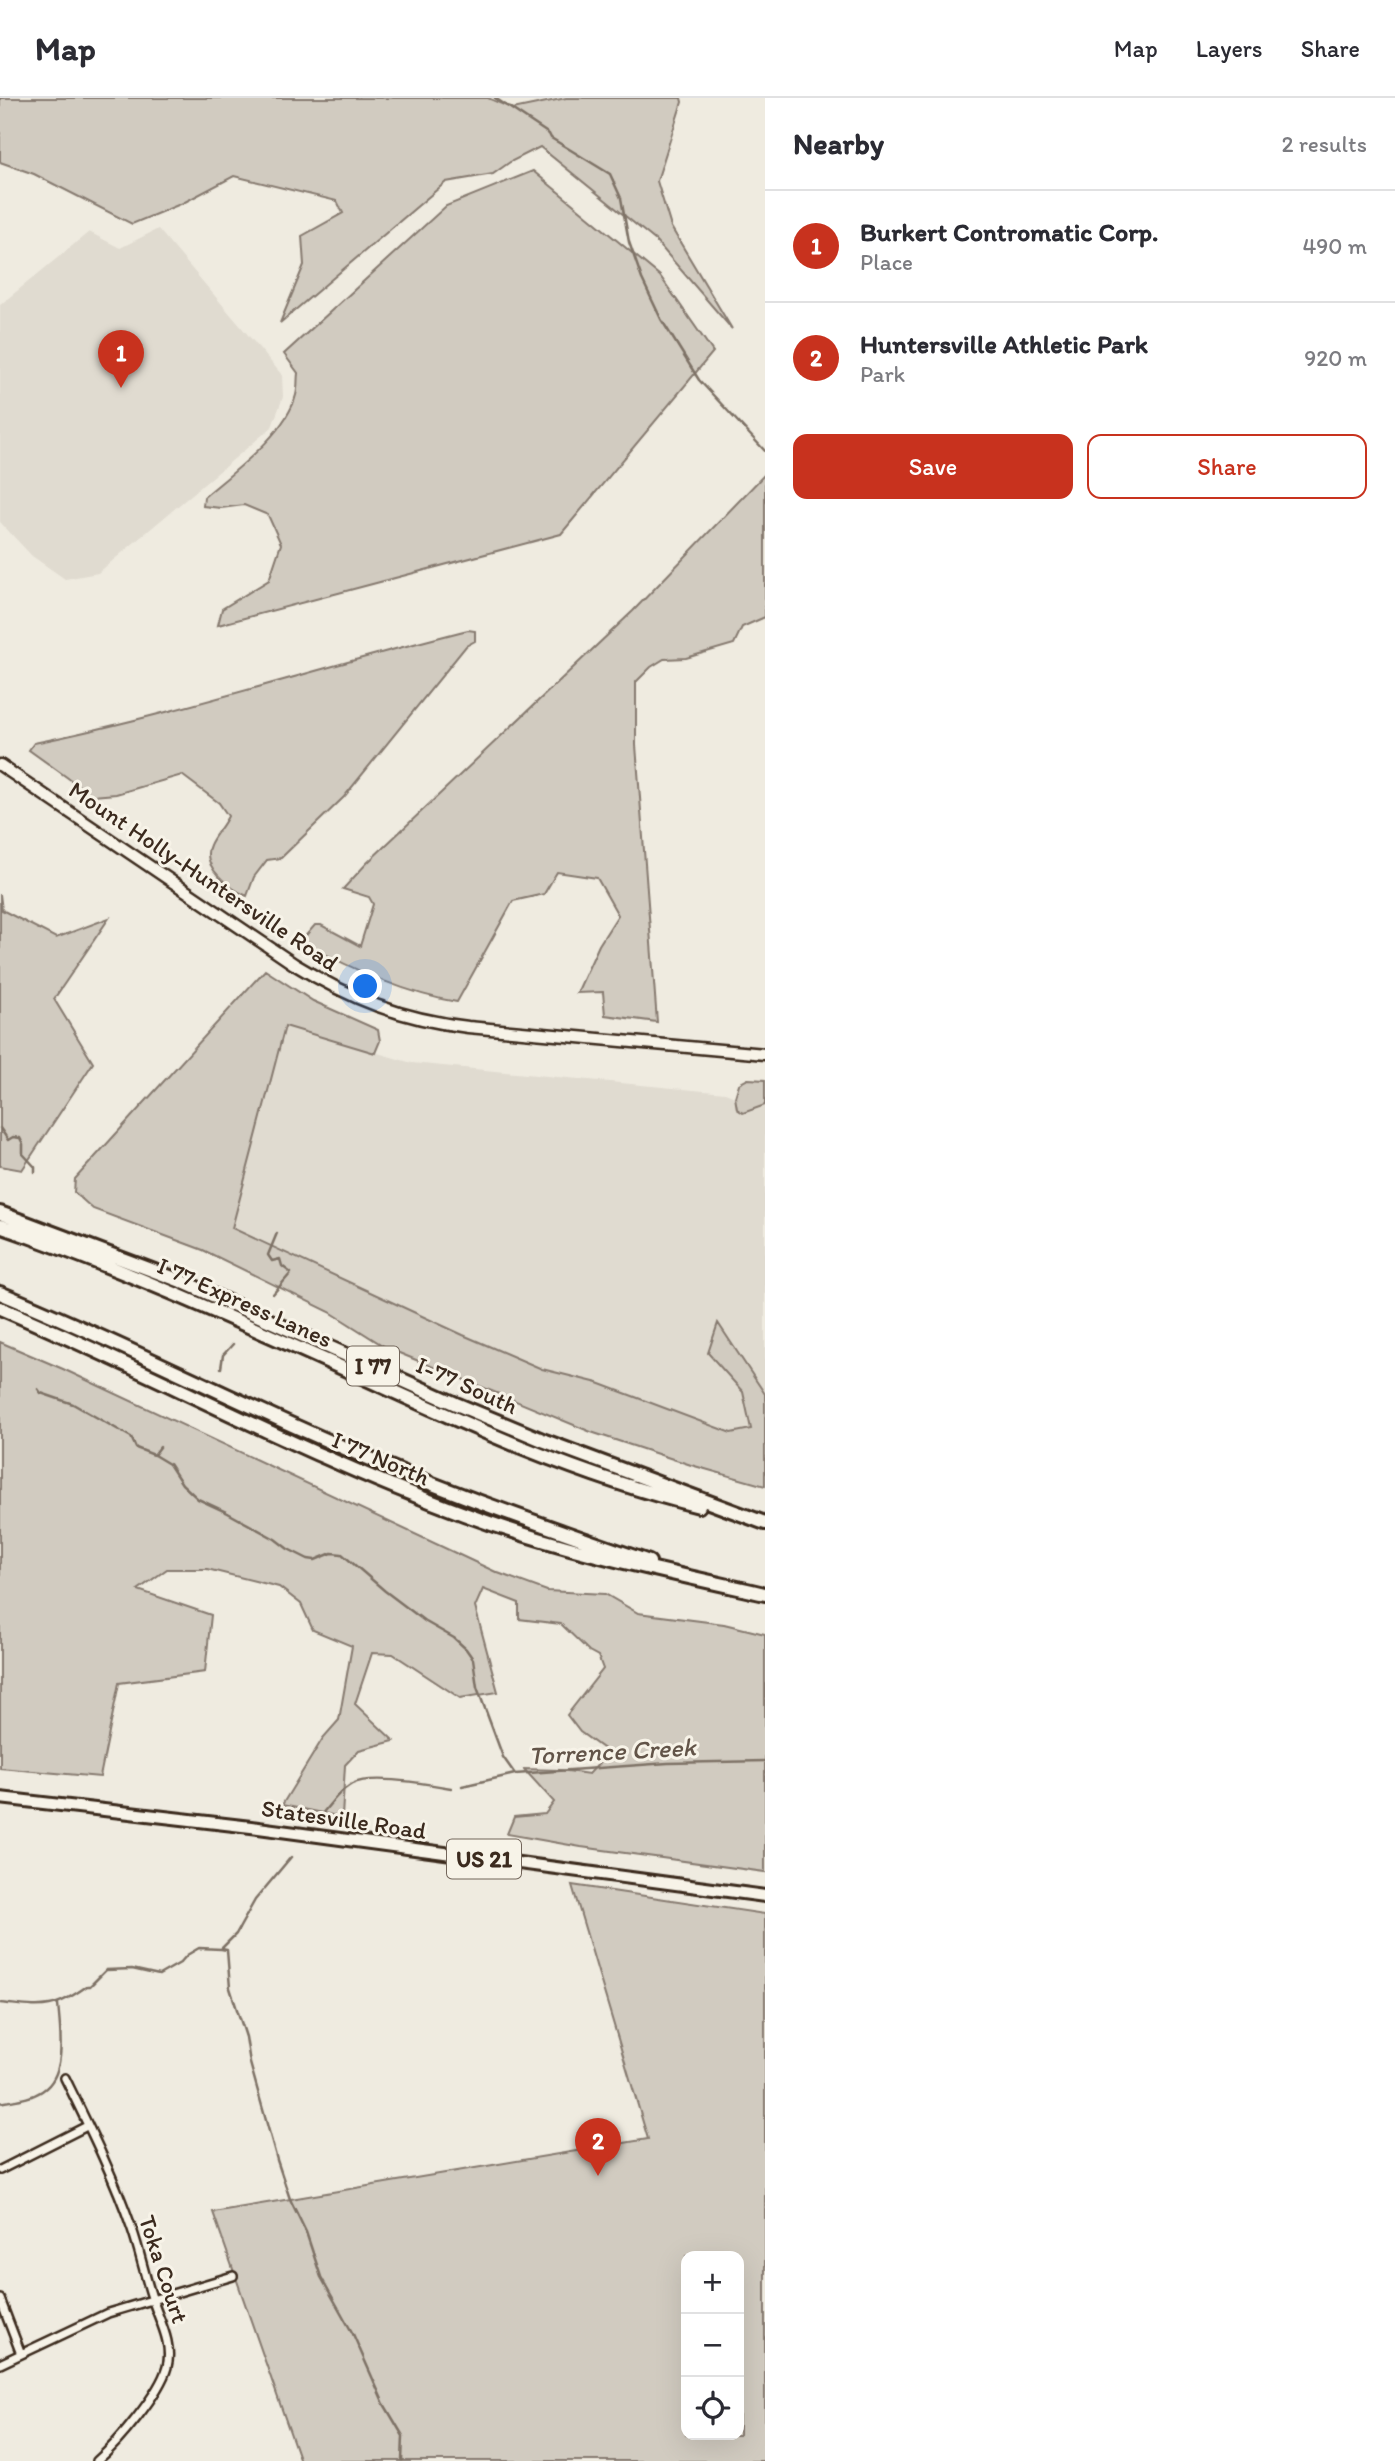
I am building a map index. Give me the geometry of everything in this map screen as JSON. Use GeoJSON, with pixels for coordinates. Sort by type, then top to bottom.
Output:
{"type":"FeatureCollection","features":[{"type":"Feature","properties":{"kind":"highway","name":"I-77 South"},"geometry":{"type":"LineString","coordinates":[[0,1213],[181,1281],[523,1432],[765,1523]]}},
{"type":"Feature","properties":{"kind":"highway","name":"I 77 Express Lanes"},"geometry":{"type":"LineString","coordinates":[[0,1226],[176,1293],[450,1418],[540,1455],[631,1488],[747,1518]]}},
{"type":"Feature","properties":{"kind":"highway"},"geometry":{"type":"LineString","coordinates":[[0,1293],[121,1345],[381,1464],[694,1577]]}},
{"type":"Feature","properties":{"kind":"highway","name":"I 77 North"},"geometry":{"type":"LineString","coordinates":[[0,1308],[331,1461],[430,1501],[579,1552],[765,1594]]}},
{"type":"Feature","properties":{"kind":"main road","name":"Mount Holly-Huntersville Road"},"geometry":{"type":"LineString","coordinates":[[0,765],[294,964],[342,992],[380,1009],[468,1027],[765,1054]]}},
{"type":"Feature","properties":{"kind":"main road","name":"Statesville Road"},"geometry":{"type":"LineString","coordinates":[[0,1798],[251,1827],[765,1896]]}},
{"type":"Feature","properties":{"kind":"street","name":"Toka Court"},"geometry":{"type":"LineString","coordinates":[[65,2078],[111,2176],[131,2227],[166,2338],[167,2365],[154,2393],[109,2451],[97,2461]]}},
{"type":"Feature","properties":{"kind":"street"},"geometry":{"type":"LineString","coordinates":[[0,2170],[87,2126]]}},
{"type":"Feature","properties":{"kind":"street"},"geometry":{"type":"LineString","coordinates":[[0,2364],[94,2319],[233,2276]]}},
{"type":"Feature","properties":{"kind":"street"},"geometry":{"type":"LineString","coordinates":[[0,2299],[21,2354]]}},
{"type":"Feature","properties":{"kind":"shaded area"},"geometry":{"type":"Polygon","coordinates":[[[0,98],[488,98],[513,109],[566,98],[681,98],[657,181],[671,227],[732,329],[656,241],[540,147],[493,174],[446,182],[280,323],[304,265],[302,236],[343,213],[337,201],[234,176],[183,203],[132,224],[34,174],[0,162],[0,98]]]}},
{"type":"Feature","properties":{"kind":"shaded area"},"geometry":{"type":"Polygon","coordinates":[[[533,171],[660,276],[713,352],[561,534],[218,625],[222,609],[269,580],[281,544],[268,515],[244,505],[221,508],[203,506],[204,497],[270,438],[290,410],[297,392],[298,373],[284,354],[446,206],[533,171]]]}},
{"type":"Feature","properties":{"kind":"shaded area"},"geometry":{"type":"Polygon","coordinates":[[[158,229],[282,375],[283,397],[272,427],[98,573],[65,579],[32,556],[0,522],[0,305],[89,232],[120,248],[158,229]]]}},
{"type":"Feature","properties":{"kind":"shaded area"},"geometry":{"type":"Polygon","coordinates":[[[765,474],[765,617],[742,627],[734,644],[686,658],[664,659],[636,682],[636,745],[657,1022],[605,1015],[603,992],[577,993],[599,945],[618,915],[597,878],[557,872],[544,894],[513,901],[457,1002],[436,998],[376,978],[301,941],[315,925],[321,925],[360,946],[373,904],[369,897],[343,889],[367,863],[633,611],[765,474]]]}},
{"type":"Feature","properties":{"kind":"shaded area"},"geometry":{"type":"Polygon","coordinates":[[[468,630],[475,631],[475,641],[466,646],[344,797],[281,858],[267,860],[254,877],[247,896],[218,876],[209,861],[210,845],[228,816],[219,803],[182,775],[116,794],[93,796],[29,750],[34,743],[198,704],[468,630]]]}},
{"type":"Feature","properties":{"kind":"shaded area"},"geometry":{"type":"Polygon","coordinates":[[[0,894],[2,910],[56,938],[109,918],[54,999],[93,1063],[22,1170],[0,1166],[0,894]]]}},
{"type":"Feature","properties":{"kind":"shaded area"},"geometry":{"type":"Polygon","coordinates":[[[265,970],[313,1001],[378,1030],[380,1041],[375,1053],[285,1026],[232,1228],[542,1369],[598,1383],[731,1433],[751,1429],[743,1392],[708,1353],[718,1323],[765,1394],[765,1486],[591,1432],[387,1348],[330,1312],[203,1250],[93,1209],[74,1192],[75,1179],[265,970]]]}},
{"type":"Feature","properties":{"kind":"shaded area"},"geometry":{"type":"Polygon","coordinates":[[[285,1026],[412,1063],[725,1093],[735,1097],[737,1109],[743,1113],[765,1105],[765,1394],[718,1324],[708,1353],[743,1392],[752,1429],[731,1433],[598,1383],[542,1369],[232,1228],[285,1026]]]}},
{"type":"Feature","properties":{"kind":"shaded area"},"geometry":{"type":"Polygon","coordinates":[[[748,1079],[765,1080],[765,1105],[743,1113],[737,1109],[735,1097],[739,1084],[748,1079]]]}},
{"type":"Feature","properties":{"kind":"shaded area"},"geometry":{"type":"Polygon","coordinates":[[[0,1342],[498,1573],[547,1591],[605,1594],[638,1613],[724,1624],[765,1634],[765,1872],[507,1834],[514,1817],[545,1814],[554,1802],[524,1769],[589,1774],[609,1753],[580,1732],[567,1715],[603,1669],[598,1656],[589,1651],[561,1624],[519,1619],[519,1603],[483,1589],[475,1607],[498,1692],[460,1698],[393,1654],[372,1653],[355,1704],[394,1741],[359,1750],[345,1765],[342,1817],[282,1805],[323,1738],[339,1720],[352,1646],[313,1630],[301,1604],[279,1587],[207,1569],[167,1569],[138,1590],[211,1615],[205,1672],[119,1683],[100,1777],[0,1768],[0,1342]]]}},
{"type":"Feature","properties":{"kind":"shaded area"},"geometry":{"type":"Polygon","coordinates":[[[572,1885],[765,1914],[765,2461],[300,2461],[213,2212],[648,2139],[572,1885]]]}},
{"type":"Feature","properties":{"kind":"waterway"},"geometry":{"type":"LineString","coordinates":[[495,98],[551,138],[610,174],[621,198],[629,242],[642,279],[661,319],[699,380],[765,451]]}},
{"type":"Feature","properties":{"kind":"waterway"},"geometry":{"type":"LineString","coordinates":[[0,1128],[8,1140],[13,1137],[20,1138],[23,1154],[35,1167],[35,1172]]}},
{"type":"Feature","properties":{"kind":"waterway"},"geometry":{"type":"LineString","coordinates":[[273,1294],[291,1273],[282,1266],[280,1259],[272,1261],[268,1255],[277,1233]]}},
{"type":"Feature","properties":{"kind":"waterway"},"geometry":{"type":"LineString","coordinates":[[221,1368],[223,1355],[233,1344]]}},
{"type":"Feature","properties":{"kind":"waterway"},"geometry":{"type":"LineString","coordinates":[[38,1389],[41,1393],[73,1404],[131,1437],[136,1448],[169,1464],[182,1484],[198,1499],[275,1539],[288,1549],[315,1560],[332,1553],[342,1554],[426,1622],[454,1638],[473,1659],[477,1687],[503,1757],[515,1774]]}},
{"type":"Feature","properties":{"kind":"waterway"},"geometry":{"type":"LineString","coordinates":[[154,1455],[160,1447]]}},
{"type":"Feature","properties":{"kind":"waterway","name":"Torrence Creek"},"geometry":{"type":"LineString","coordinates":[[462,1786],[515,1774],[668,1763],[765,1761]]}},
{"type":"Feature","properties":{"kind":"waterway","name":"Torrence Creek"},"geometry":{"type":"LineString","coordinates":[[317,1820],[342,1791],[361,1781],[400,1781],[451,1788]]}},
{"type":"Feature","properties":{"kind":"waterway","name":"Torrence Creek"},"geometry":{"type":"LineString","coordinates":[[0,2003],[36,2006],[54,2004],[90,1986],[106,1970],[132,1969],[159,1975],[199,1948],[221,1949],[236,1934],[255,1900],[291,1857]]}},
{"type":"Feature","properties":{"kind":"waterway"},"geometry":{"type":"LineString","coordinates":[[221,1949],[227,1950],[230,1988],[290,2199],[306,2232],[321,2277],[353,2334],[384,2404],[403,2436],[402,2461]]}},
{"type":"Feature","properties":{"kind":"waterway","name":"Torrence Creek"},"geometry":{"type":"LineString","coordinates":[[0,2103],[22,2099],[42,2091],[56,2074],[61,2038],[58,2004]]}},
{"type":"Feature","properties":{"kind":"place","name":"Burkert Contromatic Corp."},"geometry":{"type":"Point","coordinates":[121,388]}},
{"type":"Feature","properties":{"kind":"place","name":"Huntersville Athletic Park"},"geometry":{"type":"Point","coordinates":[598,2176]}}]}
